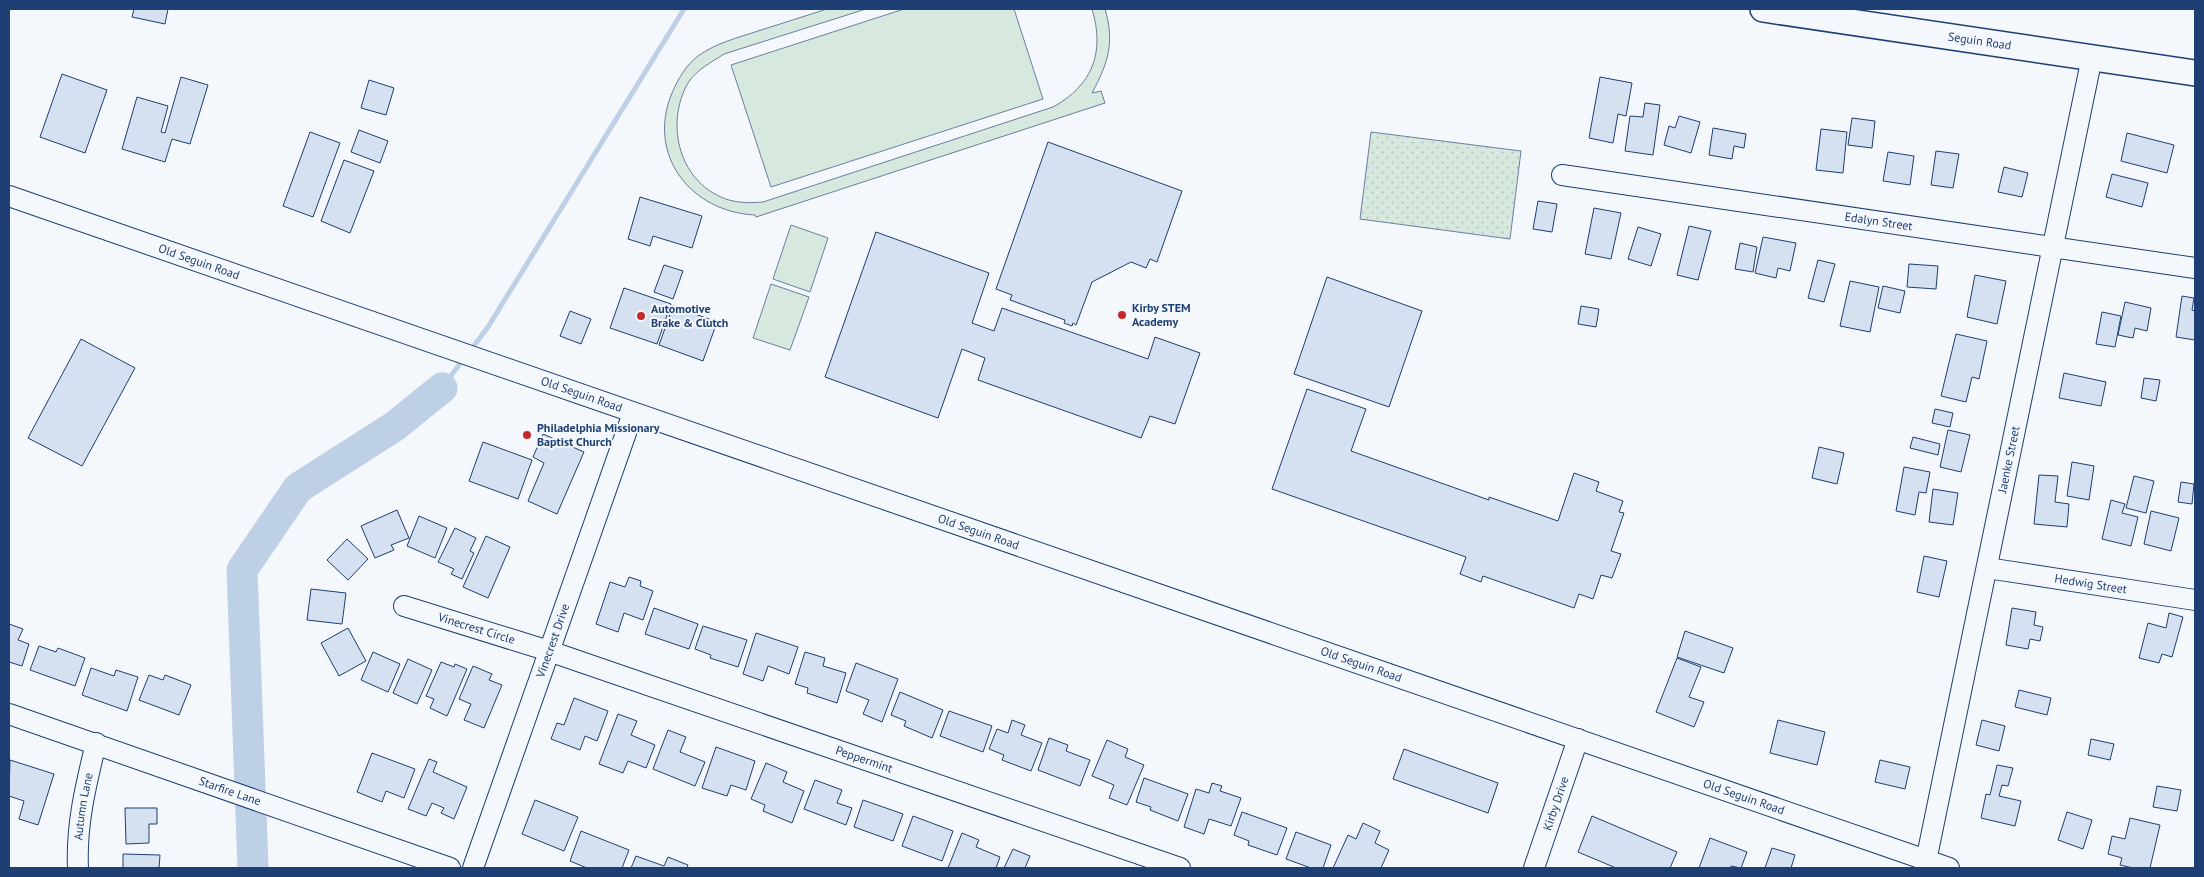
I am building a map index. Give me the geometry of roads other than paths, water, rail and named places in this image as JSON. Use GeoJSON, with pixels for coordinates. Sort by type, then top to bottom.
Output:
{"type":"FeatureCollection","features":[{"type":"Feature","properties":{"kind":"main road","name":"Seguin Road"},"geometry":{"type":"LineString","coordinates":[[1763,9],[2195,73]]}},
{"type":"Feature","properties":{"kind":"street","name":"Jaenke Street"},"geometry":{"type":"LineString","coordinates":[[1926,860],[2092,57]]}},
{"type":"Feature","properties":{"kind":"street","name":"Edalyn Street"},"geometry":{"type":"LineString","coordinates":[[1562,175],[2195,268]]}},
{"type":"Feature","properties":{"kind":"street","name":"Old Seguin Road"},"geometry":{"type":"LineString","coordinates":[[9,196],[1949,868]]}},
{"type":"Feature","properties":{"kind":"street","name":"Vinecrest Drive"},"geometry":{"type":"LineString","coordinates":[[473,868],[633,413]]}},
{"type":"Feature","properties":{"kind":"street","name":"Hedwig Street"},"geometry":{"type":"LineString","coordinates":[[1987,568],[2195,600]]}},
{"type":"Feature","properties":{"kind":"street","name":"Vinecrest Circle"},"geometry":{"type":"LineString","coordinates":[[404,606],[549,651]]}},
{"type":"Feature","properties":{"kind":"street","name":"Peppermint"},"geometry":{"type":"LineString","coordinates":[[549,651],[1180,868]]}},
{"type":"Feature","properties":{"kind":"street","name":"Starfire Lane"},"geometry":{"type":"LineString","coordinates":[[9,714],[450,868]]}},
{"type":"Feature","properties":{"kind":"street","name":"Kirby Drive"},"geometry":{"type":"LineString","coordinates":[[1534,868],[1578,739]]}},
{"type":"Feature","properties":{"kind":"street","name":"Autumn Lane"},"geometry":{"type":"LineString","coordinates":[[78,868],[79,821],[96,743]]}},
{"type":"Feature","properties":{"kind":"waterway"},"geometry":{"type":"LineString","coordinates":[[470,351],[488,327],[684,9]]}},
{"type":"Feature","properties":{"kind":"waterway"},"geometry":{"type":"LineString","coordinates":[[442,388],[464,358]]}},
{"type":"Feature","properties":{"kind":"waterway"},"geometry":{"type":"LineString","coordinates":[[253,868],[242,570],[298,488],[395,426],[442,388]]}},
{"type":"Feature","properties":{"kind":"place","name":"Kirby STEM Academy"},"geometry":{"type":"Point","coordinates":[1122,315]}},
{"type":"Feature","properties":{"kind":"place","name":"Automotive Brake & Clutch"},"geometry":{"type":"Point","coordinates":[641,316]}},
{"type":"Feature","properties":{"kind":"place","name":"Philadelphia Missionary Baptist Church"},"geometry":{"type":"Point","coordinates":[527,435]}}]}
